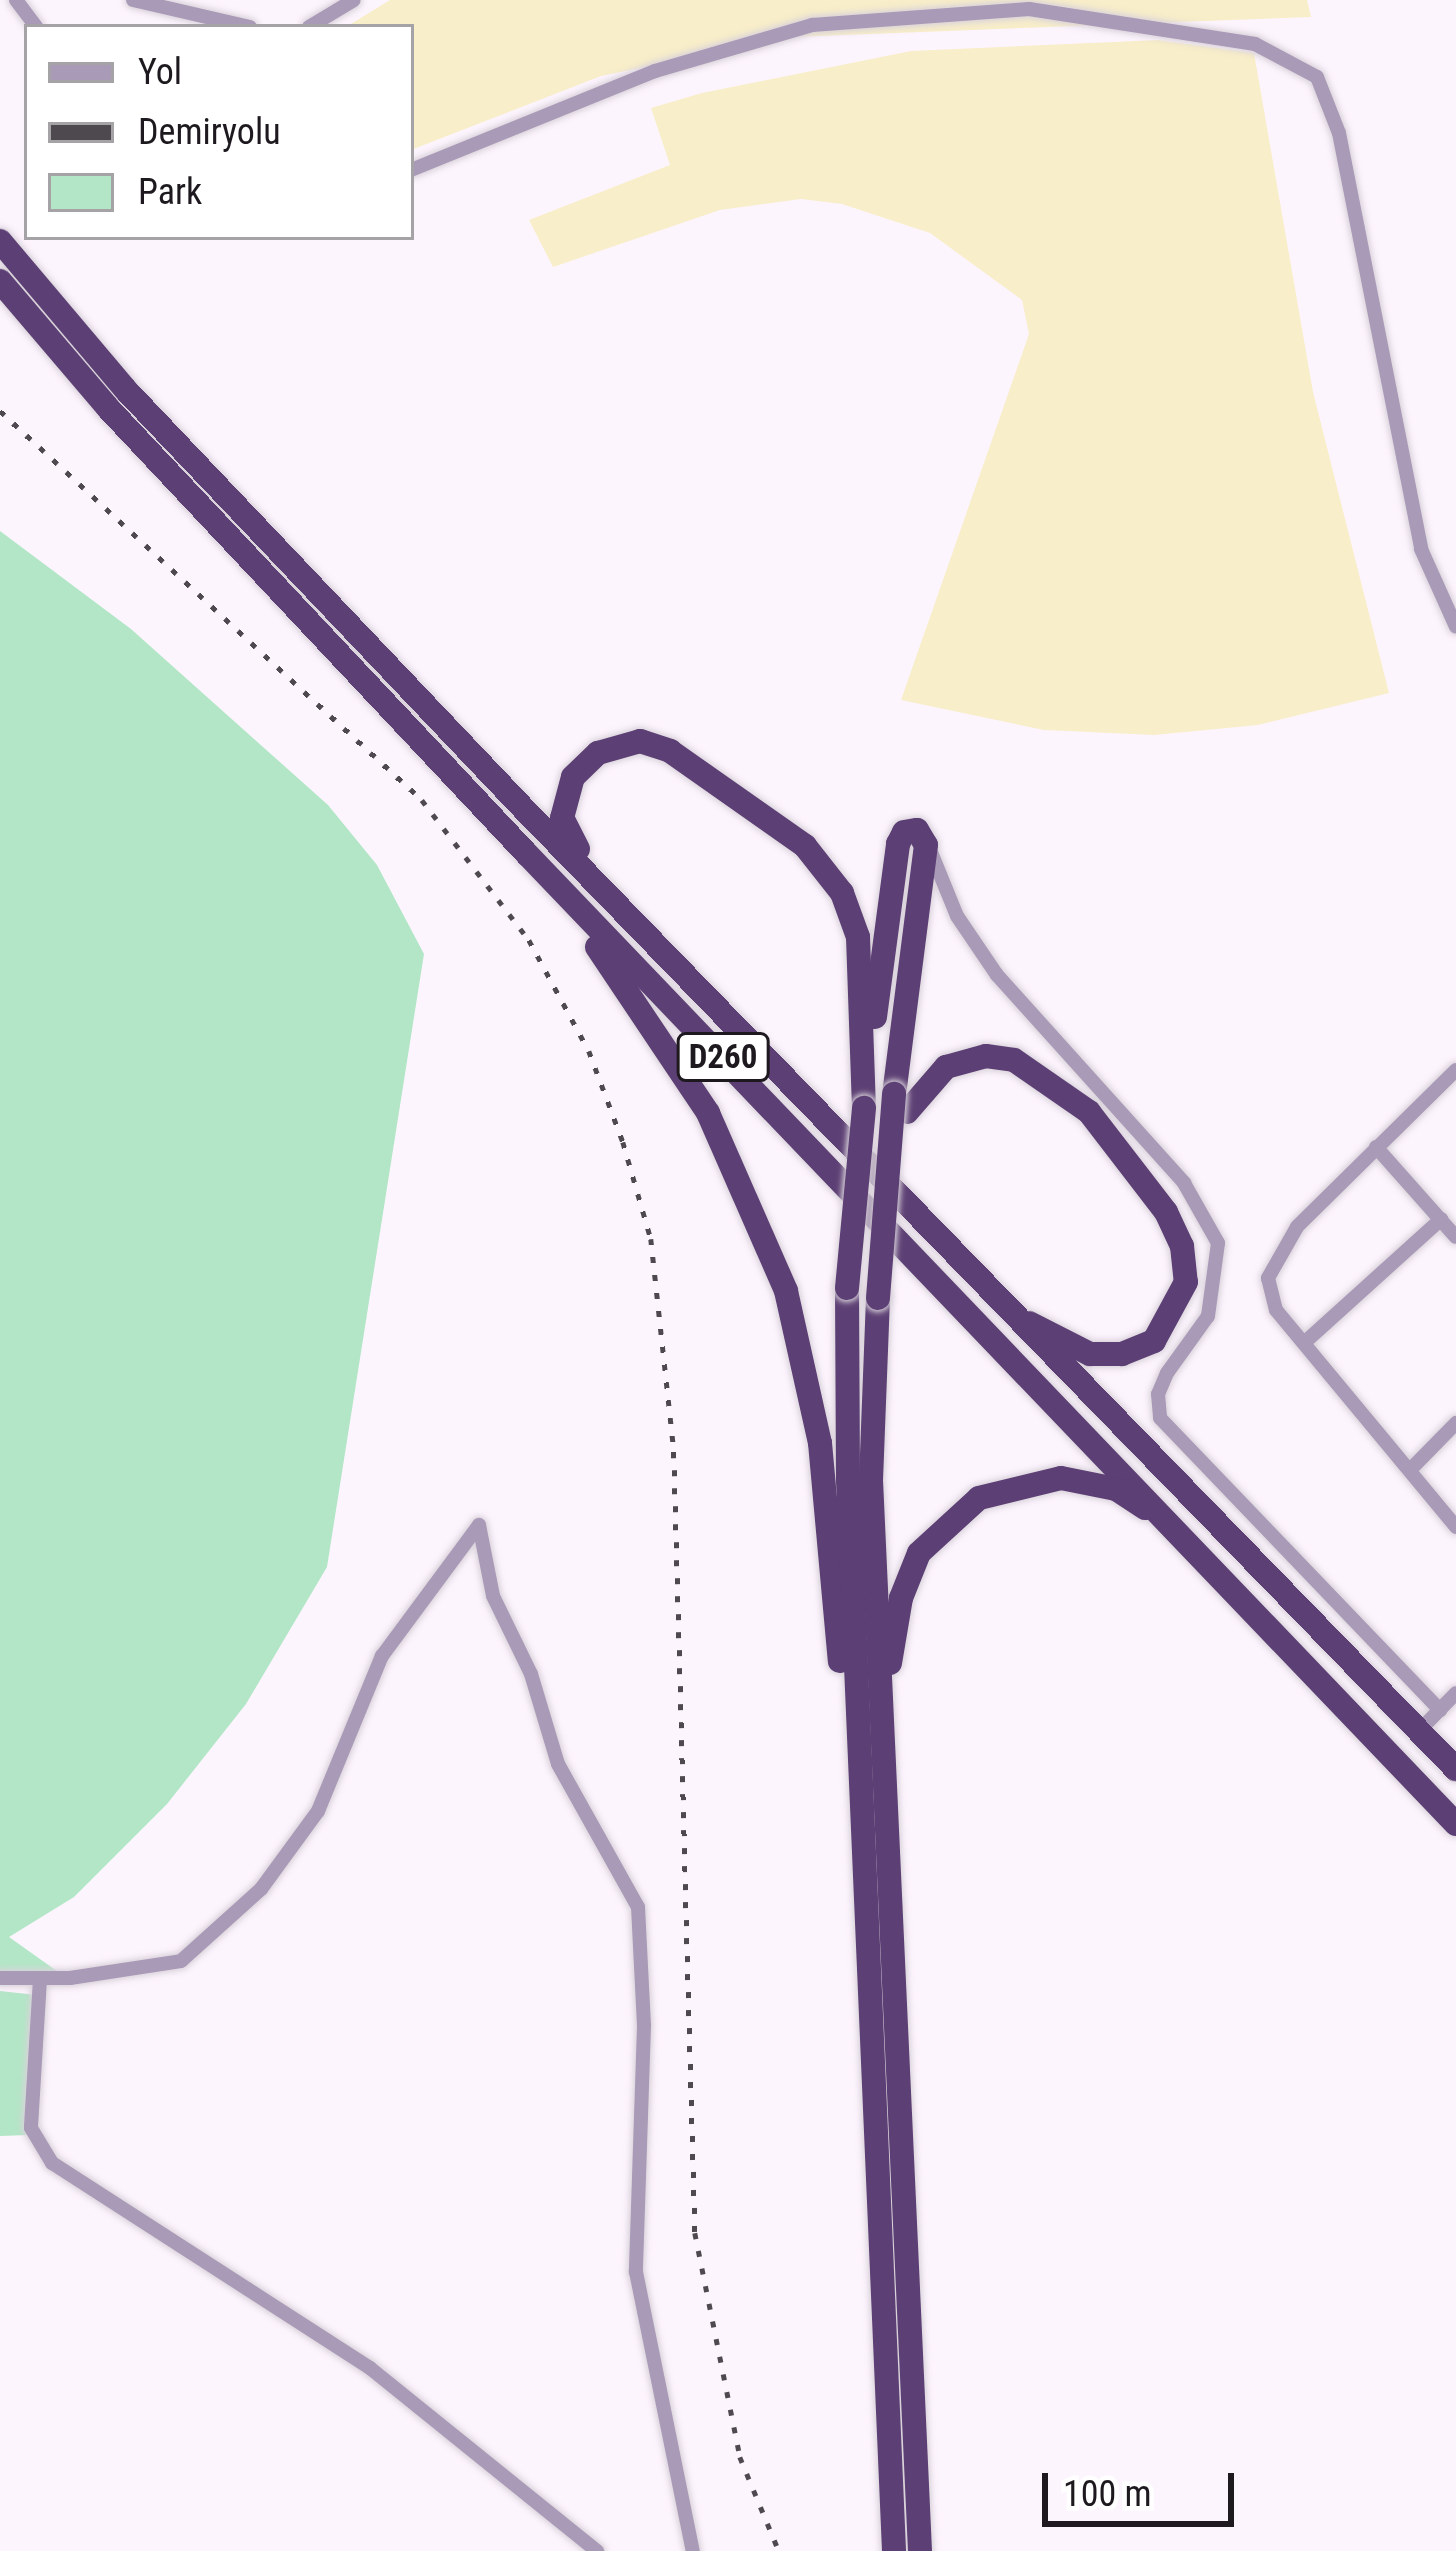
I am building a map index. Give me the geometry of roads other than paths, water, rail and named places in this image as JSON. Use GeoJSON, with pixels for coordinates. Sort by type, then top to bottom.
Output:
{"type":"FeatureCollection","features":[{"type":"Feature","properties":{"kind":"highway","name":"D260"},"geometry":{"type":"LineString","coordinates":[[0,241],[126,390],[626,916],[996,1303],[1456,1769]]}},
{"type":"Feature","properties":{"kind":"highway","name":"D260"},"geometry":{"type":"LineString","coordinates":[[0,281],[108,408],[526,854],[1456,1824]]}},
{"type":"Feature","properties":{"kind":"highway"},"geometry":{"type":"LineString","coordinates":[[626,916],[563,829],[563,806],[591,758],[645,741],[805,846],[842,893],[861,953],[864,1108]]}},
{"type":"Feature","properties":{"kind":"highway"},"geometry":{"type":"LineString","coordinates":[[894,2551],[874,1866],[848,1288],[864,1108],[898,844],[913,830],[926,841],[878,1298],[871,1480],[874,1866],[920,2551]]}},
{"type":"Feature","properties":{"kind":"highway"},"geometry":{"type":"LineString","coordinates":[[526,854],[687,1078],[747,1190],[786,1291],[820,1443],[874,1866]]}},
{"type":"Feature","properties":{"kind":"highway"},"geometry":{"type":"LineString","coordinates":[[901,1103],[960,1061],[998,1056],[1030,1066],[1118,1142],[1185,1255],[1186,1282],[1171,1322],[1149,1344],[1122,1354],[1070,1348],[996,1303]]}},
{"type":"Feature","properties":{"kind":"highway"},"geometry":{"type":"LineString","coordinates":[[874,1866],[896,1621],[908,1577],[934,1533],[990,1492],[1048,1478],[1116,1489],[1177,1528]]}},
{"type":"Feature","properties":{"kind":"street"},"geometry":{"type":"LineString","coordinates":[[133,0],[237,24]]}},
{"type":"Feature","properties":{"kind":"street"},"geometry":{"type":"LineString","coordinates":[[330,6],[354,0]]}},
{"type":"Feature","properties":{"kind":"street"},"geometry":{"type":"LineString","coordinates":[[414,169],[655,71],[812,26],[1029,9],[1256,44],[1317,77],[1340,133],[1421,548],[1456,627]]}},
{"type":"Feature","properties":{"kind":"street"},"geometry":{"type":"LineString","coordinates":[[926,841],[957,916],[997,975],[1184,1183],[1218,1244],[1208,1316],[1167,1373],[1158,1394],[1160,1418],[1440,1710]]}},
{"type":"Feature","properties":{"kind":"street"},"geometry":{"type":"LineString","coordinates":[[1456,1070],[1297,1227],[1268,1278],[1276,1310],[1456,1527]]}},
{"type":"Feature","properties":{"kind":"street"},"geometry":{"type":"LineString","coordinates":[[1376,1147],[1456,1237]]}},
{"type":"Feature","properties":{"kind":"street"},"geometry":{"type":"LineString","coordinates":[[1304,1343],[1441,1220]]}},
{"type":"Feature","properties":{"kind":"street"},"geometry":{"type":"LineString","coordinates":[[1410,1470],[1456,1423]]}},
{"type":"Feature","properties":{"kind":"street"},"geometry":{"type":"LineString","coordinates":[[0,1978],[40,1979],[181,1961],[274,1876],[318,1811],[382,1656],[479,1525],[494,1597],[531,1674],[558,1764],[638,1907],[644,2026],[636,2272],[694,2551]]}},
{"type":"Feature","properties":{"kind":"street"},"geometry":{"type":"LineString","coordinates":[[1418,1732],[1456,1694]]}},
{"type":"Feature","properties":{"kind":"street"},"geometry":{"type":"LineString","coordinates":[[40,1979],[31,2128],[52,2164],[370,2368],[597,2551]]}},
{"type":"Feature","properties":{"kind":"railway"},"geometry":{"type":"LineString","coordinates":[[0,411],[422,800],[529,940],[589,1051],[623,1142],[651,1239],[674,1452],[695,2233],[740,2457],[779,2551]]}}]}
